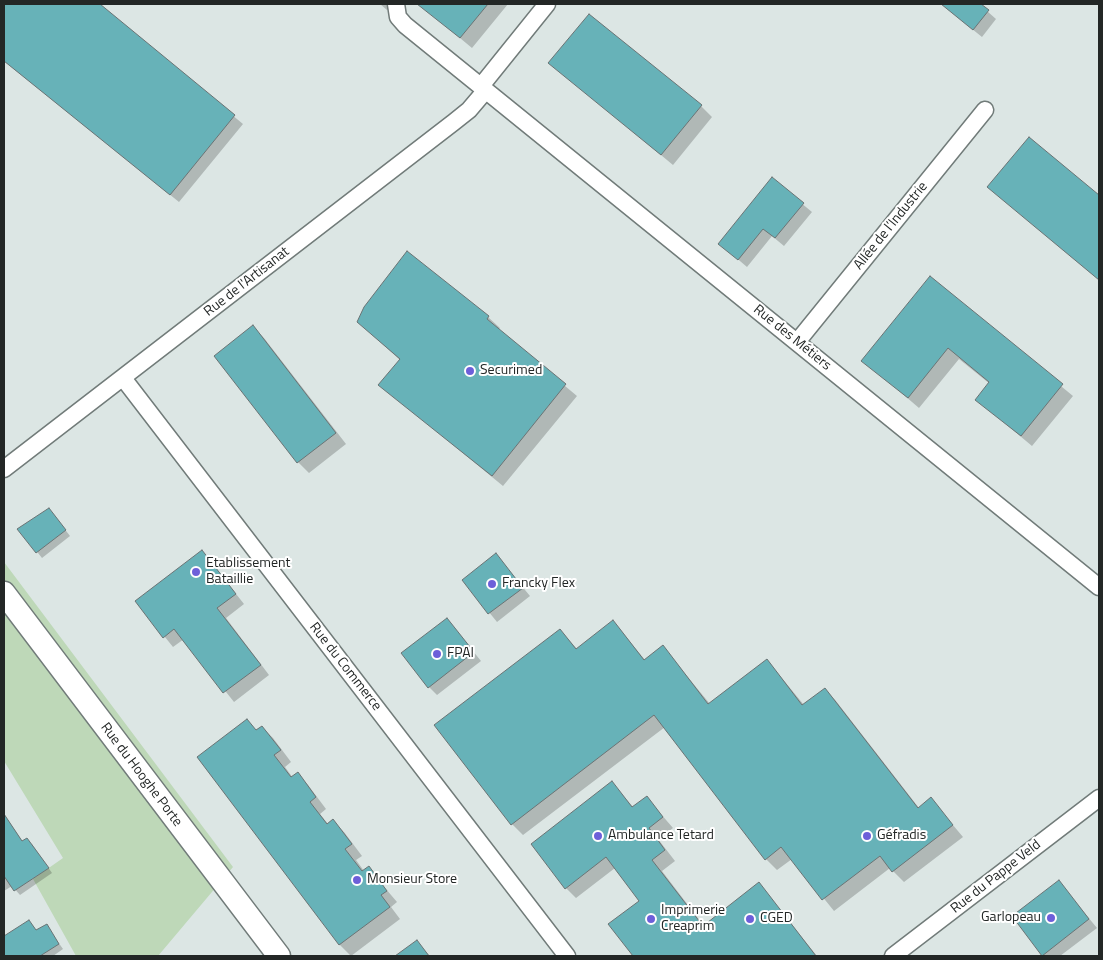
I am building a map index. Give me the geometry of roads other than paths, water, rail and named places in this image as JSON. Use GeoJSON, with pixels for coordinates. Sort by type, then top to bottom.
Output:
{"type":"FeatureCollection","features":[{"type":"Feature","properties":{"kind":"street","name":"Rue des Métiers"},"geometry":{"type":"LineString","coordinates":[[396,4],[397,13],[401,21],[1099,586]]}},
{"type":"Feature","properties":{"kind":"street","name":"Rue de l'Artisanat"},"geometry":{"type":"LineString","coordinates":[[4,469],[469,110],[483,88],[547,4]]}},
{"type":"Feature","properties":{"kind":"street","name":"Allée de l’Industrie"},"geometry":{"type":"LineString","coordinates":[[797,342],[985,110]]}},
{"type":"Feature","properties":{"kind":"street","name":"Rue du Commerce"},"geometry":{"type":"LineString","coordinates":[[123,378],[567,956]]}},
{"type":"Feature","properties":{"kind":"street","name":"Rue du Hooghe Porte"},"geometry":{"type":"LineString","coordinates":[[4,593],[278,956]]}},
{"type":"Feature","properties":{"kind":"street","name":"Rue du Pappe Veld"},"geometry":{"type":"LineString","coordinates":[[893,956],[1099,798]]}},
{"type":"Feature","properties":{"kind":"place","name":"Securimed"},"geometry":{"type":"Point","coordinates":[470,371]}},
{"type":"Feature","properties":{"kind":"place","name":"Etablissement Bataillie"},"geometry":{"type":"Point","coordinates":[196,572]}},
{"type":"Feature","properties":{"kind":"place","name":"Francky Flex"},"geometry":{"type":"Point","coordinates":[492,584]}},
{"type":"Feature","properties":{"kind":"place","name":"FPAI"},"geometry":{"type":"Point","coordinates":[437,654]}},
{"type":"Feature","properties":{"kind":"place","name":"Ambulance Tetard"},"geometry":{"type":"Point","coordinates":[598,836]}},
{"type":"Feature","properties":{"kind":"place","name":"Géfradis"},"geometry":{"type":"Point","coordinates":[867,836]}},
{"type":"Feature","properties":{"kind":"place","name":"Monsieur Store"},"geometry":{"type":"Point","coordinates":[357,880]}},
{"type":"Feature","properties":{"kind":"place","name":"Garlopeau"},"geometry":{"type":"Point","coordinates":[1051,918]}},
{"type":"Feature","properties":{"kind":"place","name":"Imprimerie Creaprim"},"geometry":{"type":"Point","coordinates":[651,919]}},
{"type":"Feature","properties":{"kind":"place","name":"CGED"},"geometry":{"type":"Point","coordinates":[750,919]}}]}
